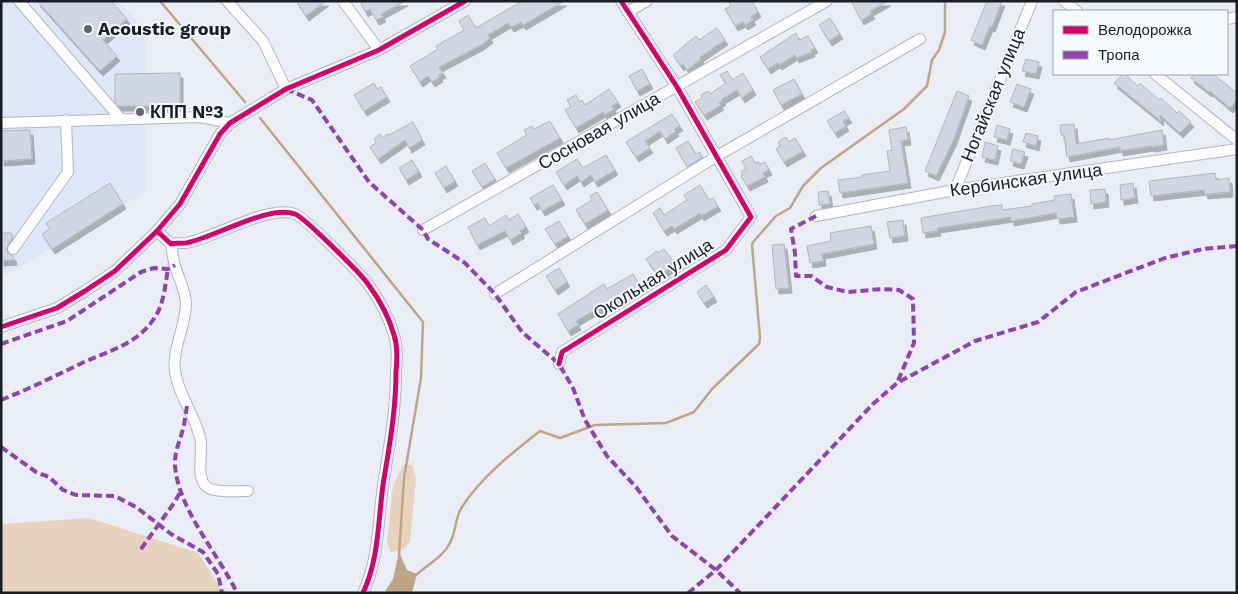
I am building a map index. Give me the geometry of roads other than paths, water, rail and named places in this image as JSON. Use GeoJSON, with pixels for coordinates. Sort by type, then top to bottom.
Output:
{"type":"FeatureCollection","features":[{"type":"Feature","properties":{"kind":"street"},"geometry":{"type":"LineString","coordinates":[[19,1],[120,118]]}},
{"type":"Feature","properties":{"kind":"street"},"geometry":{"type":"LineString","coordinates":[[227,1],[263,41],[286,90]]}},
{"type":"Feature","properties":{"kind":"street"},"geometry":{"type":"LineString","coordinates":[[343,1],[379,50]]}},
{"type":"Feature","properties":{"kind":"street"},"geometry":{"type":"LineString","coordinates":[[621,1],[677,88],[717,156]]}},
{"type":"Feature","properties":{"kind":"street"},"geometry":{"type":"LineString","coordinates":[[628,12],[647,1]]}},
{"type":"Feature","properties":{"kind":"street","name":"Сосновая улица"},"geometry":{"type":"LineString","coordinates":[[423,230],[677,88],[827,1]]}},
{"type":"Feature","properties":{"kind":"street","name":"Ногайская улица"},"geometry":{"type":"LineString","coordinates":[[954,190],[1032,1]]}},
{"type":"Feature","properties":{"kind":"street"},"geometry":{"type":"LineString","coordinates":[[1064,1],[1076,10]]}},
{"type":"Feature","properties":{"kind":"street"},"geometry":{"type":"LineString","coordinates":[[1,327],[57,308],[86,292],[115,271],[157,231],[180,204],[220,134],[230,123],[286,90],[379,50],[460,3]]}},
{"type":"Feature","properties":{"kind":"street"},"geometry":{"type":"LineString","coordinates":[[494,294],[717,156],[920,40]]}},
{"type":"Feature","properties":{"kind":"street"},"geometry":{"type":"LineString","coordinates":[[1156,75],[1237,140]]}},
{"type":"Feature","properties":{"kind":"street"},"geometry":{"type":"LineString","coordinates":[[1,123],[201,117],[230,123]]}},
{"type":"Feature","properties":{"kind":"street"},"geometry":{"type":"LineString","coordinates":[[13,249],[68,172],[66,120]]}},
{"type":"Feature","properties":{"kind":"street","name":"Кербинская улица"},"geometry":{"type":"LineString","coordinates":[[816,216],[954,190],[1237,149]]}},
{"type":"Feature","properties":{"kind":"street","name":"Окольная улица"},"geometry":{"type":"LineString","coordinates":[[559,364],[562,352],[726,250],[751,217],[717,156]]}},
{"type":"Feature","properties":{"kind":"street"},"geometry":{"type":"LineString","coordinates":[[171,244],[187,243],[260,216],[283,212],[295,214],[308,223],[367,282],[385,312],[394,335],[397,350],[396,384],[390,447],[373,567],[363,593]]}},
{"type":"Feature","properties":{"kind":"street"},"geometry":{"type":"LineString","coordinates":[[157,231],[171,244],[186,302],[174,360],[174,370],[201,444],[202,480],[207,487],[214,490],[248,491]]}},
{"type":"Feature","properties":{"kind":"waterway"},"geometry":{"type":"LineString","coordinates":[[160,1],[245,102]]}},
{"type":"Feature","properties":{"kind":"waterway"},"geometry":{"type":"LineString","coordinates":[[416,575],[439,557],[447,548],[452,539],[460,511],[478,486],[508,457],[540,431],[560,438],[595,425],[666,423],[694,412],[712,389],[759,344],[753,242],[776,216],[790,208],[803,186],[821,168],[904,109],[927,86],[932,60],[939,50],[945,32],[945,1]]}},
{"type":"Feature","properties":{"kind":"waterway"},"geometry":{"type":"LineString","coordinates":[[260,118],[423,322],[421,378],[404,478],[399,555]]}},
{"type":"Feature","properties":{"kind":"place","name":"Acoustic group"},"geometry":{"type":"Point","coordinates":[88,29]}},
{"type":"Feature","properties":{"kind":"place","name":"КПП №3"},"geometry":{"type":"Point","coordinates":[140,112]}}]}
